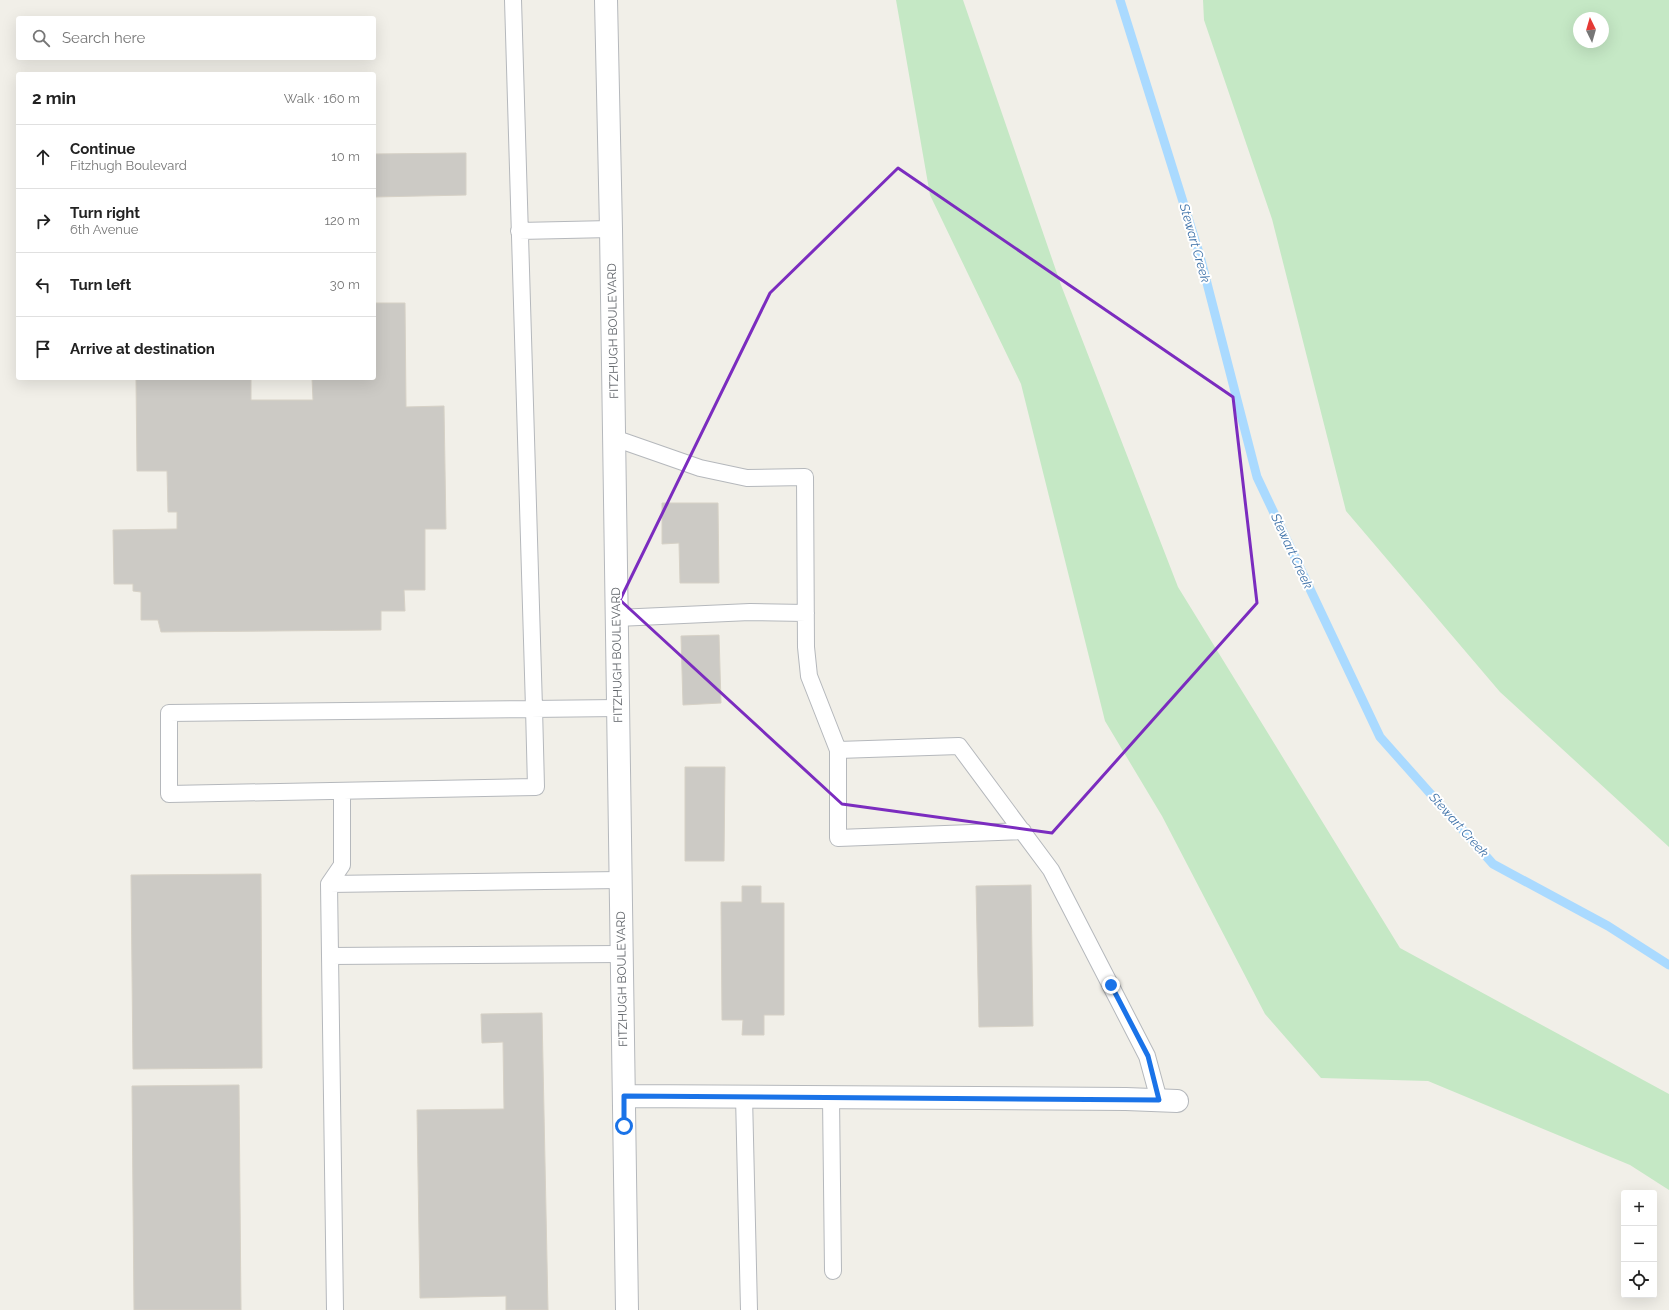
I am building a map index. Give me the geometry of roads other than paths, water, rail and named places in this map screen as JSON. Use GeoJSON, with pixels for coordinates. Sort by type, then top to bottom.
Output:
{"type":"FeatureCollection","features":[{"type":"Feature","properties":{"kind":"street","name":"FITZHUGH BOULEVARD"},"geometry":{"type":"LineString","coordinates":[[606,0],[611,228],[627,1310]]}},
{"type":"Feature","properties":{"kind":"street"},"geometry":{"type":"LineString","coordinates":[[624,1096],[1168,1100]]}},
{"type":"Feature","properties":{"kind":"lane"},"geometry":{"type":"LineString","coordinates":[[513,0],[519,231],[534,708],[536,787],[169,794],[169,713],[534,708],[618,708]]}},
{"type":"Feature","properties":{"kind":"lane"},"geometry":{"type":"LineString","coordinates":[[519,231],[611,228]]}},
{"type":"Feature","properties":{"kind":"lane"},"geometry":{"type":"LineString","coordinates":[[614,438],[700,468],[747,478],[804,477],[806,647],[809,676],[838,750],[838,838],[1023,831]]}},
{"type":"Feature","properties":{"kind":"lane"},"geometry":{"type":"LineString","coordinates":[[617,618],[750,612],[806,613]]}},
{"type":"Feature","properties":{"kind":"lane"},"geometry":{"type":"LineString","coordinates":[[838,750],[960,746],[1051,870],[1082,931],[1134,1026],[1168,1100]]}},
{"type":"Feature","properties":{"kind":"lane"},"geometry":{"type":"LineString","coordinates":[[335,1310],[329,884],[342,865],[342,790]]}},
{"type":"Feature","properties":{"kind":"lane"},"geometry":{"type":"LineString","coordinates":[[329,884],[620,880]]}},
{"type":"Feature","properties":{"kind":"lane"},"geometry":{"type":"LineString","coordinates":[[330,956],[621,954]]}},
{"type":"Feature","properties":{"kind":"lane"},"geometry":{"type":"LineString","coordinates":[[744,1096],[749,1310]]}},
{"type":"Feature","properties":{"kind":"lane"},"geometry":{"type":"LineString","coordinates":[[831,1097],[833,1271]]}},
{"type":"Feature","properties":{"kind":"waterway","name":"Stewart Creek"},"geometry":{"type":"LineString","coordinates":[[1120,0],[1200,256],[1257,477],[1380,737],[1493,864],[1608,926],[1669,965]]}}]}
